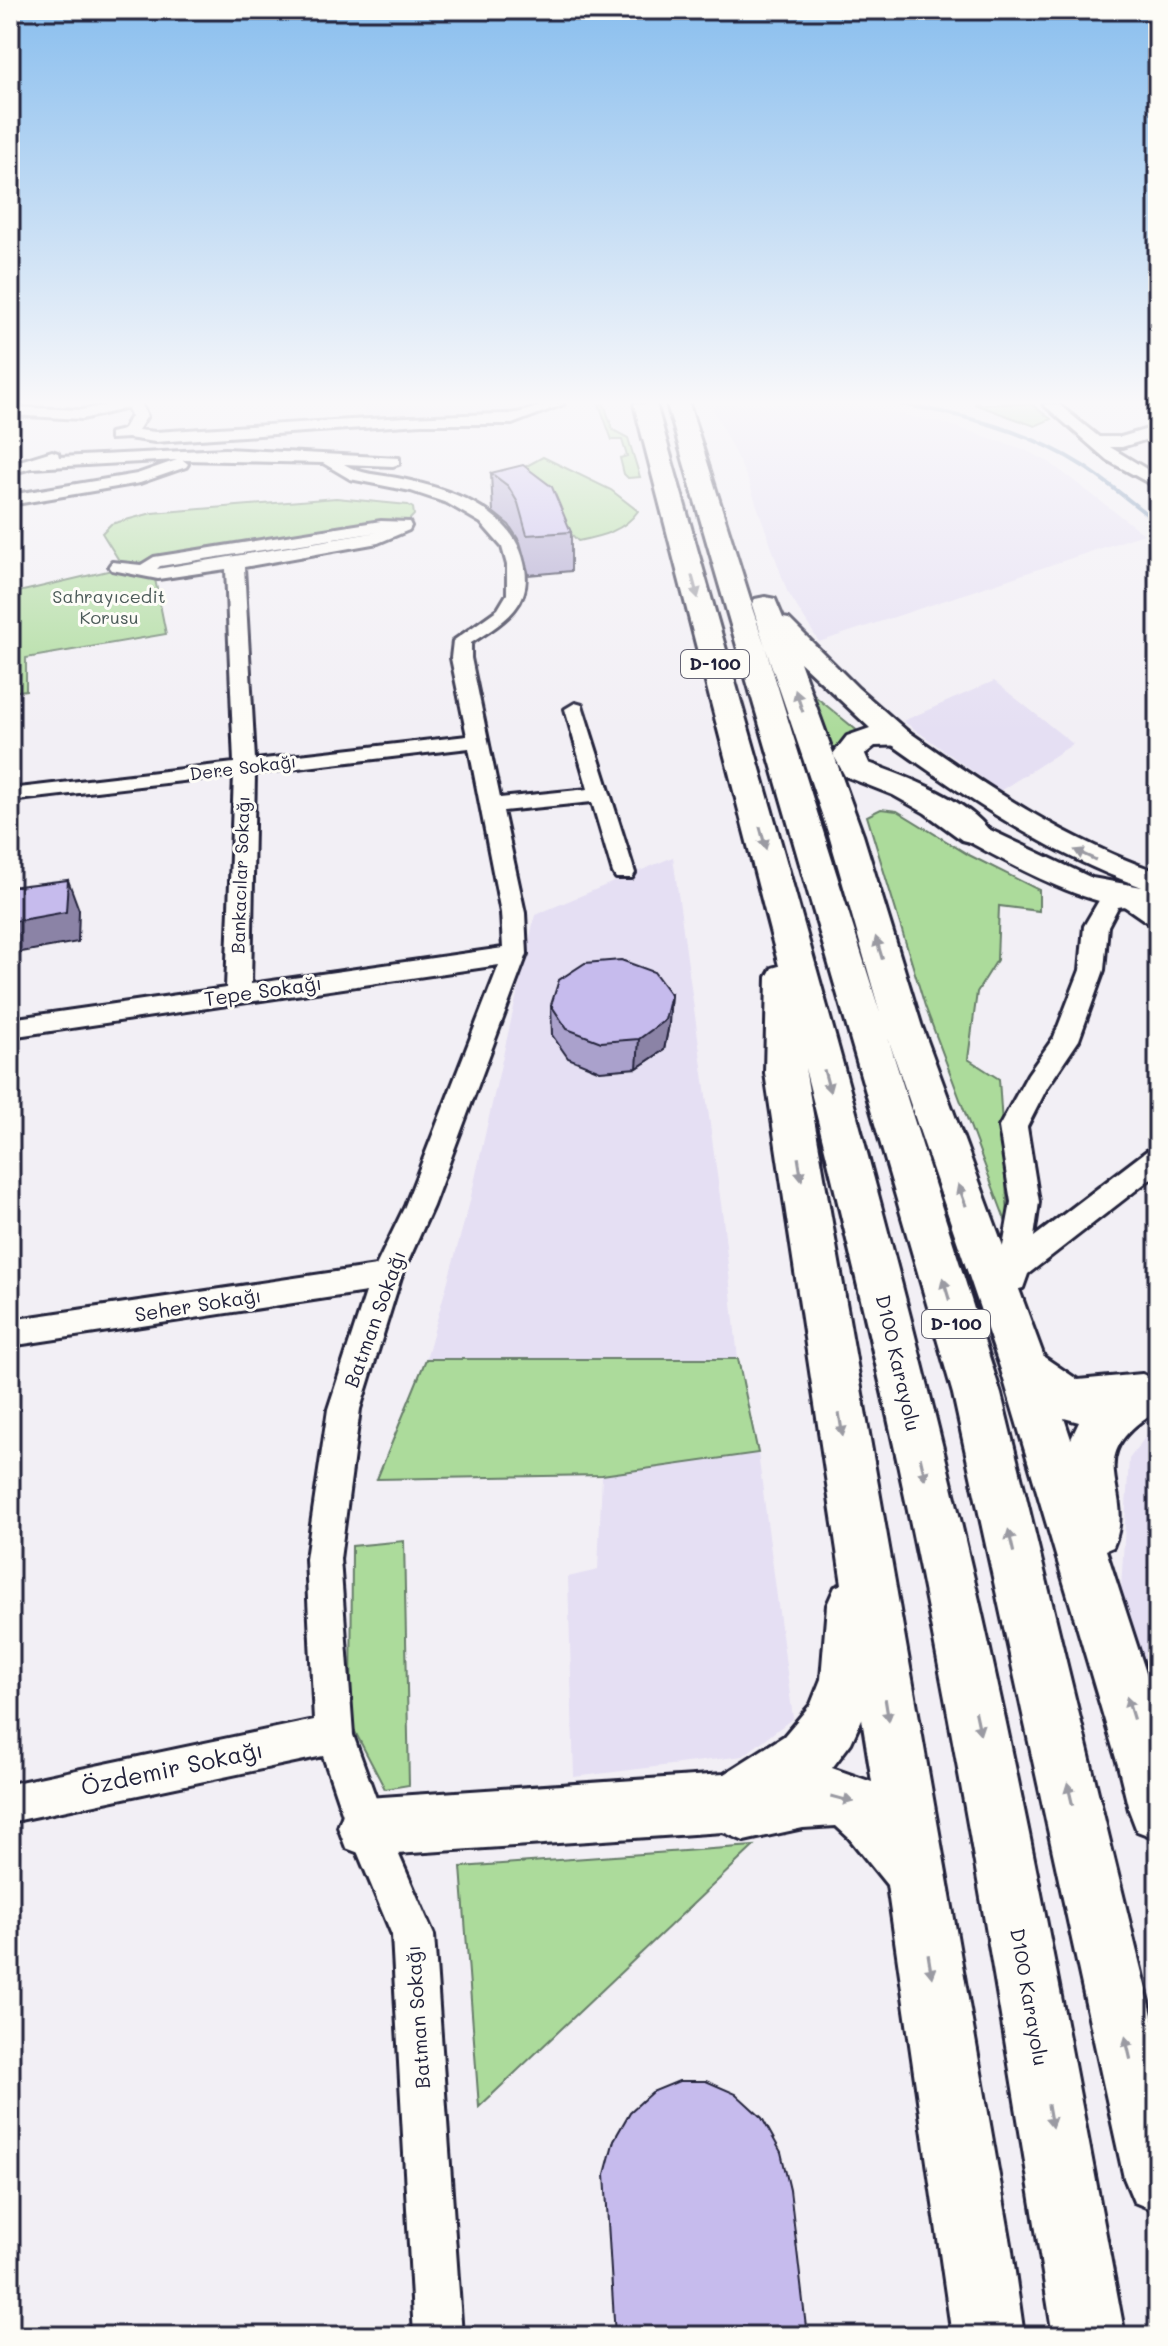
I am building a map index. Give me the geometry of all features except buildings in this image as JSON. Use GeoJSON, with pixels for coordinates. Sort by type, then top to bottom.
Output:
{"type":"FeatureCollection","features":[{"type":"Feature","properties":{"kind":"highway","name":"D100 Karayolu"},"geometry":{"type":"LineString","coordinates":[[675,513],[867,1229],[936,1523],[981,1734],[1089,2336]]}},
{"type":"Feature","properties":{"kind":"highway","name":"D-100"},"geometry":{"type":"LineString","coordinates":[[712,513],[977,1394],[1158,2178]]}},
{"type":"Feature","properties":{"kind":"highway"},"geometry":{"type":"LineString","coordinates":[[721,513],[744,551],[768,612],[840,819],[902,1024],[1025,1370],[1114,1656],[1158,1810]]}},
{"type":"Feature","properties":{"kind":"highway"},"geometry":{"type":"LineString","coordinates":[[768,612],[833,681],[900,738]]}},
{"type":"Feature","properties":{"kind":"highway"},"geometry":{"type":"LineString","coordinates":[[900,738],[885,734],[852,746],[849,754],[856,769],[926,800],[974,833]]}},
{"type":"Feature","properties":{"kind":"highway"},"geometry":{"type":"LineString","coordinates":[[840,819],[866,795],[892,792],[974,833]]}},
{"type":"Feature","properties":{"kind":"highway"},"geometry":{"type":"LineString","coordinates":[[786,924],[785,1073],[988,2336]]}},
{"type":"Feature","properties":{"kind":"highway"},"geometry":{"type":"LineString","coordinates":[[1025,1370],[1051,1394],[1080,1402],[1150,1387]]}},
{"type":"Feature","properties":{"kind":"highway"},"geometry":{"type":"LineString","coordinates":[[1114,1656],[1087,1477],[1096,1434],[1111,1415],[1150,1387]]}},
{"type":"Feature","properties":{"kind":"highway"},"geometry":{"type":"LineString","coordinates":[[1041,1421],[1071,1471],[1087,1477]]}},
{"type":"Feature","properties":{"kind":"highway"},"geometry":{"type":"LineString","coordinates":[[698,1814],[782,1776],[808,1755],[835,1720],[848,1678],[860,1544]]}},
{"type":"Feature","properties":{"kind":"highway"},"geometry":{"type":"LineString","coordinates":[[372,1839],[698,1814],[816,1794],[853,1801],[873,1816],[914,1872]]}},
{"type":"Feature","properties":{"kind":"main road"},"geometry":{"type":"LineString","coordinates":[[900,738],[1023,823],[1085,856],[1158,882]]}},
{"type":"Feature","properties":{"kind":"main road"},"geometry":{"type":"LineString","coordinates":[[974,833],[1078,884],[1128,897],[1158,897]]}},
{"type":"Feature","properties":{"kind":"street","name":"Batman Sokağı"},"geometry":{"type":"LineString","coordinates":[[438,2336],[413,1935],[372,1839],[334,1735],[323,1559],[344,1409],[386,1277],[419,1206],[515,954],[513,913],[461,658],[462,641],[501,618],[514,602],[519,579],[515,555],[503,533],[476,513]]}},
{"type":"Feature","properties":{"kind":"street"},"geometry":{"type":"LineString","coordinates":[[118,566],[145,571],[154,562],[228,560],[378,538],[403,526],[381,526],[228,560]]}},
{"type":"Feature","properties":{"kind":"street","name":"Bankacılar Sokağı"},"geometry":{"type":"LineString","coordinates":[[228,560],[245,767],[238,995]]}},
{"type":"Feature","properties":{"kind":"street"},"geometry":{"type":"LineString","coordinates":[[575,709],[624,873]]}},
{"type":"Feature","properties":{"kind":"street","name":"Dere Sokağı"},"geometry":{"type":"LineString","coordinates":[[10,795],[476,741]]}},
{"type":"Feature","properties":{"kind":"street"},"geometry":{"type":"LineString","coordinates":[[490,806],[602,794]]}},
{"type":"Feature","properties":{"kind":"street"},"geometry":{"type":"LineString","coordinates":[[1006,1319],[1025,1202],[1013,1127],[1037,1081],[1066,1040],[1092,970],[1096,926],[1109,902],[1128,897],[1158,919]]}},
{"type":"Feature","properties":{"kind":"street","name":"Tepe Sokağı"},"geometry":{"type":"LineString","coordinates":[[10,1028],[515,954]]}},
{"type":"Feature","properties":{"kind":"street"},"geometry":{"type":"LineString","coordinates":[[1014,1268],[1158,1158]]}},
{"type":"Feature","properties":{"kind":"street","name":"Seher Sokağı"},"geometry":{"type":"LineString","coordinates":[[10,1333],[386,1277]]}},
{"type":"Feature","properties":{"kind":"street","name":"Özdemir Sokağı"},"geometry":{"type":"LineString","coordinates":[[10,1803],[334,1735]]}},
{"type":"Feature","properties":{"kind":"shaded area"},"geometry":{"type":"Polygon","coordinates":[[[760,513],[1117,513],[1144,534],[819,642],[787,591],[760,513]]]}},
{"type":"Feature","properties":{"kind":"shaded area"},"geometry":{"type":"Polygon","coordinates":[[[994,681],[1073,744],[1000,791],[903,721],[994,681]]]}},
{"type":"Feature","properties":{"kind":"shaded area"},"geometry":{"type":"Polygon","coordinates":[[[673,857],[723,1218],[738,1359],[426,1359],[469,1205],[535,915],[673,857]]]}},
{"type":"Feature","properties":{"kind":"shaded area"},"geometry":{"type":"Polygon","coordinates":[[[1158,1420],[1158,1731],[1121,1588],[1129,1459],[1158,1420]]]}},
{"type":"Feature","properties":{"kind":"shaded area"},"geometry":{"type":"Polygon","coordinates":[[[758,1453],[793,1718],[743,1756],[574,1777],[568,1577],[598,1570],[602,1475],[758,1453]]]}},
{"type":"Feature","properties":{"kind":"green space"},"geometry":{"type":"Polygon","coordinates":[[[150,513],[414,515],[409,520],[189,552],[134,564],[120,562],[102,533],[111,524],[150,513]]]}},
{"type":"Feature","properties":{"kind":"green space"},"geometry":{"type":"Polygon","coordinates":[[[551,513],[636,513],[619,528],[578,541],[551,513]]]}},
{"type":"Feature","properties":{"kind":"green space","name":"Sahrayıcedit Korusu"},"geometry":{"type":"Polygon","coordinates":[[[116,569],[155,579],[166,634],[26,658],[26,690],[10,692],[10,594],[116,569]]]}},
{"type":"Feature","properties":{"kind":"green space"},"geometry":{"type":"Polygon","coordinates":[[[806,689],[865,737],[833,751],[806,689]]]}},
{"type":"Feature","properties":{"kind":"green space"},"geometry":{"type":"Polygon","coordinates":[[[881,809],[897,811],[969,855],[1039,890],[1039,911],[999,906],[997,960],[977,992],[968,1059],[999,1079],[1009,1230],[925,1006],[867,816],[881,809]]]}},
{"type":"Feature","properties":{"kind":"green space"},"geometry":{"type":"Polygon","coordinates":[[[426,1359],[738,1359],[758,1453],[602,1475],[377,1479],[426,1359]]]}},
{"type":"Feature","properties":{"kind":"green space"},"geometry":{"type":"Polygon","coordinates":[[[404,1541],[409,1785],[385,1789],[351,1724],[352,1546],[404,1541]]]}},
{"type":"Feature","properties":{"kind":"green space"},"geometry":{"type":"Polygon","coordinates":[[[754,1846],[479,2107],[461,1867],[754,1846]]]}},
{"type":"Feature","properties":{"kind":"waterway"},"geometry":{"type":"LineString","coordinates":[[1146,513],[1158,523]]}}]}
